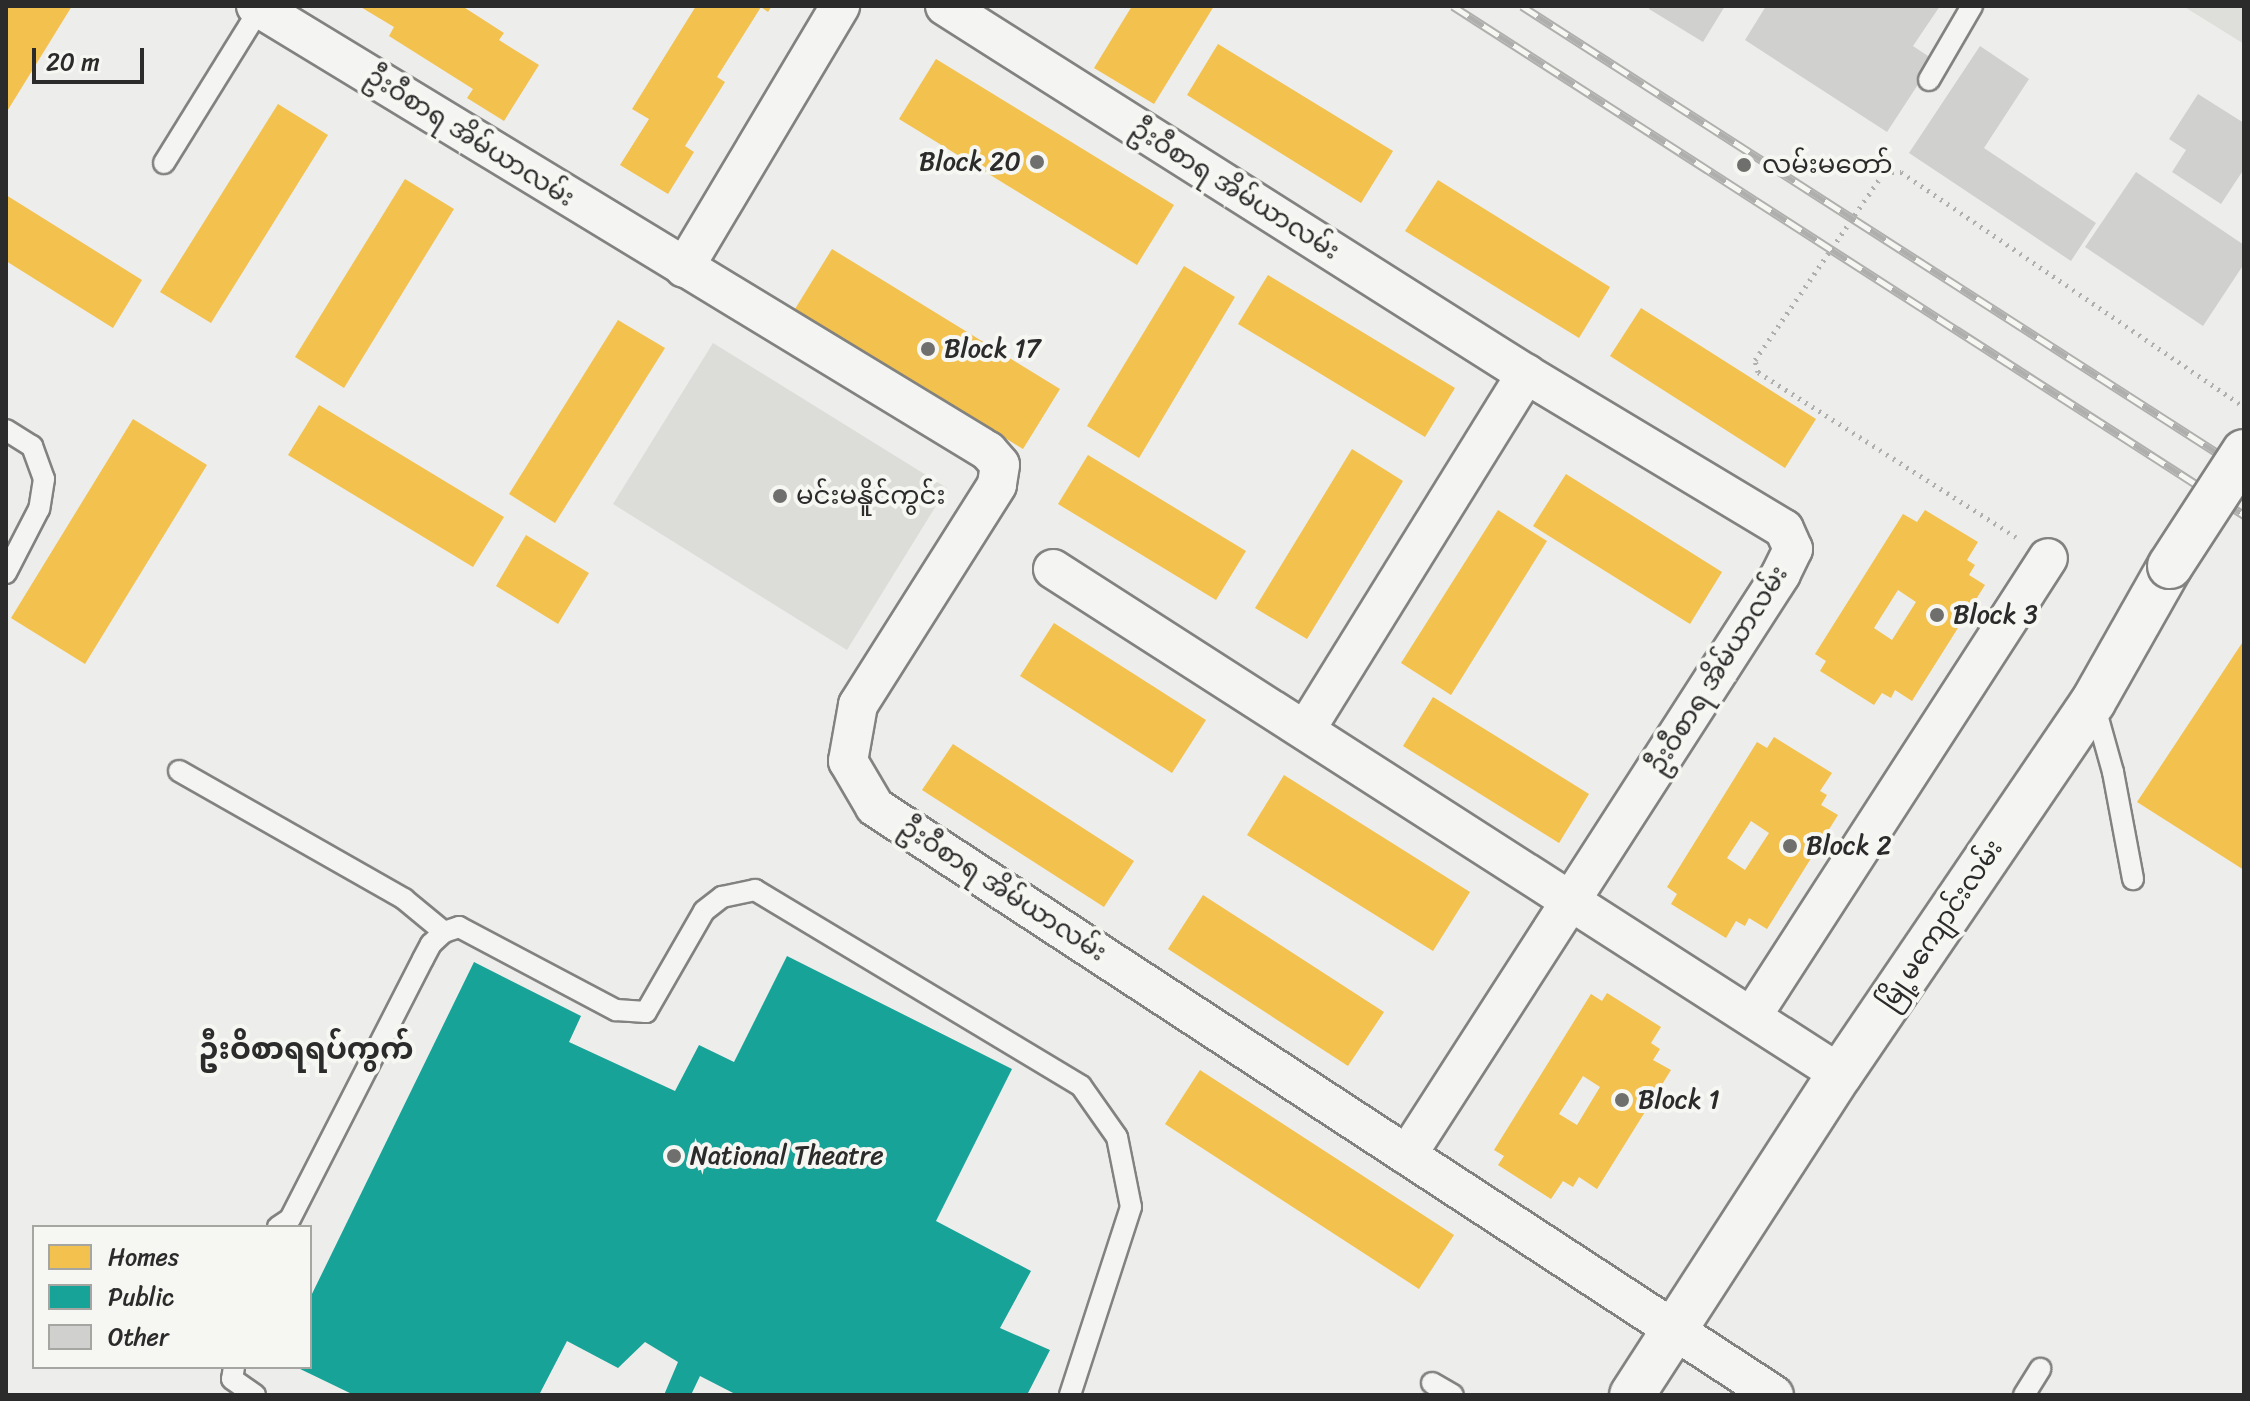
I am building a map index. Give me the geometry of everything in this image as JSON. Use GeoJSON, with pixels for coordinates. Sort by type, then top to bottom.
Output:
{"type":"FeatureCollection","features":[{"type":"Feature","properties":{"kind":"main road","name":"မြို့မကျောင်းလမ်း"},"geometry":{"type":"LineString","coordinates":[[1632,1395],[1840,1074],[2093,702],[2170,566],[2244,452]]}},
{"type":"Feature","properties":{"kind":"street"},"geometry":{"type":"LineString","coordinates":[[684,268],[840,6]]}},
{"type":"Feature","properties":{"kind":"street","name":"ဦးဝီစာရ အိမ်ယာလမ်း"},"geometry":{"type":"LineString","coordinates":[[945,6],[1526,374],[1784,529],[1793,549],[1781,574],[1407,1155]]}},
{"type":"Feature","properties":{"kind":"street","name":"ဦးဝီစာရ အိမ်ယာလမ်း"},"geometry":{"type":"LineString","coordinates":[[258,7],[988,451],[1000,465],[997,485],[858,705],[848,761],[875,807],[1674,1333],[1774,1395]]}},
{"type":"Feature","properties":{"kind":"street"},"geometry":{"type":"LineString","coordinates":[[1306,729],[1526,374]]}},
{"type":"Feature","properties":{"kind":"street"},"geometry":{"type":"LineString","coordinates":[[1752,1016],[2048,558]]}},
{"type":"Feature","properties":{"kind":"street"},"geometry":{"type":"LineString","coordinates":[[1053,569],[1840,1074]]}},
{"type":"Feature","properties":{"kind":"lane"},"geometry":{"type":"LineString","coordinates":[[1929,80],[1972,6]]}},
{"type":"Feature","properties":{"kind":"lane"},"geometry":{"type":"LineString","coordinates":[[164,163],[258,7]]}},
{"type":"Feature","properties":{"kind":"lane"},"geometry":{"type":"LineString","coordinates":[[6,430],[32,446],[44,479],[39,509],[6,573]]}},
{"type":"Feature","properties":{"kind":"lane"},"geometry":{"type":"LineString","coordinates":[[2093,702],[2113,772],[2133,879]]}},
{"type":"Feature","properties":{"kind":"lane"},"geometry":{"type":"LineString","coordinates":[[179,771],[404,899],[444,932]]}},
{"type":"Feature","properties":{"kind":"lane"},"geometry":{"type":"LineString","coordinates":[[281,1225],[290,1219],[431,944],[444,932],[459,927],[616,1010],[646,1012],[704,911],[722,897],[755,890],[1081,1086],[1117,1137],[1131,1207],[1070,1395]]}},
{"type":"Feature","properties":{"kind":"lane"},"geometry":{"type":"LineString","coordinates":[[234,1369],[232,1379],[255,1395]]}},
{"type":"Feature","properties":{"kind":"lane"},"geometry":{"type":"LineString","coordinates":[[2024,1395],[2040,1369]]}},
{"type":"Feature","properties":{"kind":"lane"},"geometry":{"type":"LineString","coordinates":[[1432,1383],[1453,1395]]}},
{"type":"Feature","properties":{"kind":"path"},"geometry":{"type":"LineString","coordinates":[[2048,558],[1758,372],[1755,360],[1884,172],[1901,172],[2244,407]]}},
{"type":"Feature","properties":{"kind":"shaded area"},"geometry":{"type":"Polygon","coordinates":[[[2183,6],[2244,6],[2244,44],[2183,6]]]}},
{"type":"Feature","properties":{"kind":"shaded area","name":"မင်းမနိူင်ကွင်း"},"geometry":{"type":"Polygon","coordinates":[[[713,343],[947,488],[847,650],[613,504],[713,343]]]}},
{"type":"Feature","properties":{"kind":"building: Homes"},"geometry":{"type":"Polygon","coordinates":[[[6,6],[72,6],[6,113],[6,6]]]}},
{"type":"Feature","properties":{"kind":"building: Homes"},"geometry":{"type":"Polygon","coordinates":[[[359,6],[462,6],[504,33],[499,40],[539,65],[504,121],[467,98],[473,89],[389,36],[394,27],[359,6]]]}},
{"type":"Feature","properties":{"kind":"building: Homes"},"geometry":{"type":"Polygon","coordinates":[[[696,6],[772,6],[768,12],[761,7],[717,77],[725,82],[685,146],[694,152],[668,194],[620,165],[649,119],[632,109],[696,6]]]}},
{"type":"Feature","properties":{"kind":"building: Homes"},"geometry":{"type":"Polygon","coordinates":[[[1132,6],[1214,6],[1154,104],[1094,68],[1132,6]]]}},
{"type":"Feature","properties":{"kind":"building: Homes"},"geometry":{"type":"Polygon","coordinates":[[[1218,44],[1393,151],[1361,203],[1187,95],[1218,44]]]}},
{"type":"Feature","properties":{"kind":"building: Homes","name":"Block 20"},"geometry":{"type":"Polygon","coordinates":[[[936,59],[1174,205],[1137,265],[899,119],[936,59]]]}},
{"type":"Feature","properties":{"kind":"building: Homes"},"geometry":{"type":"Polygon","coordinates":[[[278,104],[328,135],[211,323],[160,292],[278,104]]]}},
{"type":"Feature","properties":{"kind":"building: Homes"},"geometry":{"type":"Polygon","coordinates":[[[405,179],[454,209],[344,388],[295,357],[405,179]]]}},
{"type":"Feature","properties":{"kind":"building: Homes"},"geometry":{"type":"Polygon","coordinates":[[[1438,180],[1610,287],[1579,338],[1405,231],[1438,180]]]}},
{"type":"Feature","properties":{"kind":"building: Homes"},"geometry":{"type":"Polygon","coordinates":[[[6,195],[142,280],[113,328],[6,261],[6,195]]]}},
{"type":"Feature","properties":{"kind":"building: Homes","name":"Block 17"},"geometry":{"type":"Polygon","coordinates":[[[832,249],[1060,389],[1023,449],[795,309],[832,249]]]}},
{"type":"Feature","properties":{"kind":"building: Homes"},"geometry":{"type":"Polygon","coordinates":[[[1184,266],[1235,297],[1139,458],[1087,426],[1184,266]]]}},
{"type":"Feature","properties":{"kind":"building: Homes"},"geometry":{"type":"Polygon","coordinates":[[[1268,275],[1455,388],[1425,437],[1238,324],[1268,275]]]}},
{"type":"Feature","properties":{"kind":"building: Homes"},"geometry":{"type":"Polygon","coordinates":[[[1641,308],[1816,419],[1785,468],[1610,356],[1641,308]]]}},
{"type":"Feature","properties":{"kind":"building: Homes"},"geometry":{"type":"Polygon","coordinates":[[[618,320],[665,348],[555,523],[509,494],[618,320]]]}},
{"type":"Feature","properties":{"kind":"building: Homes"},"geometry":{"type":"Polygon","coordinates":[[[319,405],[504,517],[473,567],[288,455],[319,405]]]}},
{"type":"Feature","properties":{"kind":"building: Homes"},"geometry":{"type":"Polygon","coordinates":[[[133,419],[207,465],[85,664],[11,618],[133,419]]]}},
{"type":"Feature","properties":{"kind":"building: Homes"},"geometry":{"type":"Polygon","coordinates":[[[1352,449],[1403,481],[1307,639],[1255,608],[1352,449]]]}},
{"type":"Feature","properties":{"kind":"building: Homes"},"geometry":{"type":"Polygon","coordinates":[[[1088,455],[1246,551],[1216,600],[1058,504],[1088,455]]]}},
{"type":"Feature","properties":{"kind":"building: Homes"},"geometry":{"type":"Polygon","coordinates":[[[1566,474],[1722,572],[1690,624],[1533,526],[1566,474]]]}},
{"type":"Feature","properties":{"kind":"building: Homes"},"geometry":{"type":"Polygon","coordinates":[[[1498,510],[1547,541],[1451,695],[1401,663],[1498,510]]]}},
{"type":"Feature","properties":{"kind":"building: Homes","name":"Block 3"},"geometry":{"type":"Polygon","coordinates":[[[1925,510],[1978,542],[1967,560],[1975,565],[1969,575],[1985,585],[1912,701],[1895,690],[1891,698],[1882,693],[1874,705],[1820,671],[1826,661],[1815,654],[1903,514],[1917,522],[1925,510]],[[1898,590],[1874,628],[1892,640],[1916,602],[1898,590]]]}},
{"type":"Feature","properties":{"kind":"building: Homes"},"geometry":{"type":"Polygon","coordinates":[[[526,535],[589,573],[558,624],[496,586],[526,535]]]}},
{"type":"Feature","properties":{"kind":"building: Homes"},"geometry":{"type":"Polygon","coordinates":[[[1054,623],[1206,720],[1172,773],[1020,676],[1054,623]]]}},
{"type":"Feature","properties":{"kind":"building: Homes"},"geometry":{"type":"Polygon","coordinates":[[[2244,640],[2244,870],[2137,802],[2244,640]]]}},
{"type":"Feature","properties":{"kind":"building: Homes"},"geometry":{"type":"Polygon","coordinates":[[[1433,697],[1589,794],[1559,843],[1403,746],[1433,697]]]}},
{"type":"Feature","properties":{"kind":"building: Homes","name":"Block 2"},"geometry":{"type":"Polygon","coordinates":[[[1774,737],[1832,773],[1820,791],[1827,795],[1821,805],[1838,815],[1767,929],[1749,918],[1745,926],[1736,921],[1726,938],[1671,904],[1677,894],[1667,887],[1757,742],[1767,748],[1774,737]],[[1751,821],[1727,858],[1745,870],[1769,833],[1751,821]]]}},
{"type":"Feature","properties":{"kind":"building: Homes"},"geometry":{"type":"Polygon","coordinates":[[[953,744],[1134,861],[1104,907],[922,790],[953,744]]]}},
{"type":"Feature","properties":{"kind":"building: Homes"},"geometry":{"type":"Polygon","coordinates":[[[1284,775],[1470,892],[1433,951],[1247,835],[1284,775]]]}},
{"type":"Feature","properties":{"kind":"building: Homes"},"geometry":{"type":"Polygon","coordinates":[[[1203,895],[1384,1012],[1348,1066],[1168,949],[1203,895]]]}},
{"type":"Feature","properties":{"kind":"building: Homes","name":"Block 1"},"geometry":{"type":"Polygon","coordinates":[[[1607,993],[1661,1027],[1651,1043],[1660,1049],[1653,1060],[1671,1070],[1597,1189],[1579,1177],[1573,1187],[1563,1181],[1551,1199],[1498,1165],[1504,1156],[1494,1150],[1591,994],[1602,1001],[1607,993]],[[1583,1076],[1559,1114],[1577,1125],[1600,1087],[1583,1076]]]}},
{"type":"Feature","properties":{"kind":"building: Homes"},"geometry":{"type":"Polygon","coordinates":[[[1200,1070],[1454,1235],[1419,1289],[1165,1124],[1200,1070]]]}},
{"type":"Feature","properties":{"kind":"building: Public","name":"National Theatre"},"geometry":{"type":"Polygon","coordinates":[[[787,956],[1012,1069],[936,1221],[1031,1271],[1000,1328],[1050,1350],[1027,1395],[737,1395],[700,1376],[691,1395],[664,1395],[678,1362],[645,1342],[618,1368],[567,1341],[539,1395],[354,1395],[300,1369],[312,1369],[312,1294],[474,962],[581,1016],[569,1042],[675,1091],[699,1045],[734,1062],[787,956]]]}},
{"type":"Feature","properties":{"kind":"building: Other"},"geometry":{"type":"Polygon","coordinates":[[[1650,6],[1725,6],[1703,42],[1649,9],[1650,6]]]}},
{"type":"Feature","properties":{"kind":"building: Other"},"geometry":{"type":"Polygon","coordinates":[[[1766,6],[1940,6],[1913,46],[1934,60],[1887,132],[1745,40],[1766,6]]]}},
{"type":"Feature","properties":{"kind":"building: Other"},"geometry":{"type":"Polygon","coordinates":[[[1980,46],[2029,79],[1984,148],[2096,223],[2071,261],[1909,153],[1980,46]]]}},
{"type":"Feature","properties":{"kind":"building: Other"},"geometry":{"type":"Polygon","coordinates":[[[2198,94],[2244,123],[2244,169],[2221,204],[2172,172],[2186,150],[2169,139],[2198,94]]]}},
{"type":"Feature","properties":{"kind":"building: Other"},"geometry":{"type":"Polygon","coordinates":[[[2136,172],[2244,245],[2244,264],[2203,326],[2085,247],[2136,172]]]}},
{"type":"Feature","properties":{"kind":"railway"},"geometry":{"type":"LineString","coordinates":[[1453,6],[2244,515]]}},
{"type":"Feature","properties":{"kind":"railway"},"geometry":{"type":"LineString","coordinates":[[1522,6],[2244,470]]}},
{"type":"Feature","properties":{"kind":"place","name":"Block 20"},"geometry":{"type":"Point","coordinates":[1037,162]}},
{"type":"Feature","properties":{"kind":"place","name":"လမ်းမတော်"},"geometry":{"type":"Point","coordinates":[1744,165]}},
{"type":"Feature","properties":{"kind":"place","name":"Block 17"},"geometry":{"type":"Point","coordinates":[928,349]}},
{"type":"Feature","properties":{"kind":"place","name":"မင်းမနိူင်ကွင်း"},"geometry":{"type":"Point","coordinates":[780,496]}},
{"type":"Feature","properties":{"kind":"place","name":"Block 3"},"geometry":{"type":"Point","coordinates":[1937,615]}},
{"type":"Feature","properties":{"kind":"place","name":"Block 2"},"geometry":{"type":"Point","coordinates":[1790,846]}},
{"type":"Feature","properties":{"kind":"place","name":"Block 1"},"geometry":{"type":"Point","coordinates":[1622,1100]}},
{"type":"Feature","properties":{"kind":"place","name":"National Theatre"},"geometry":{"type":"Point","coordinates":[674,1156]}},
{"type":"Feature","properties":{"kind":"district","name":"ဦးဝိစာရရပ်ကွက်"},"geometry":{"type":"Point","coordinates":[306,1049]}}]}
